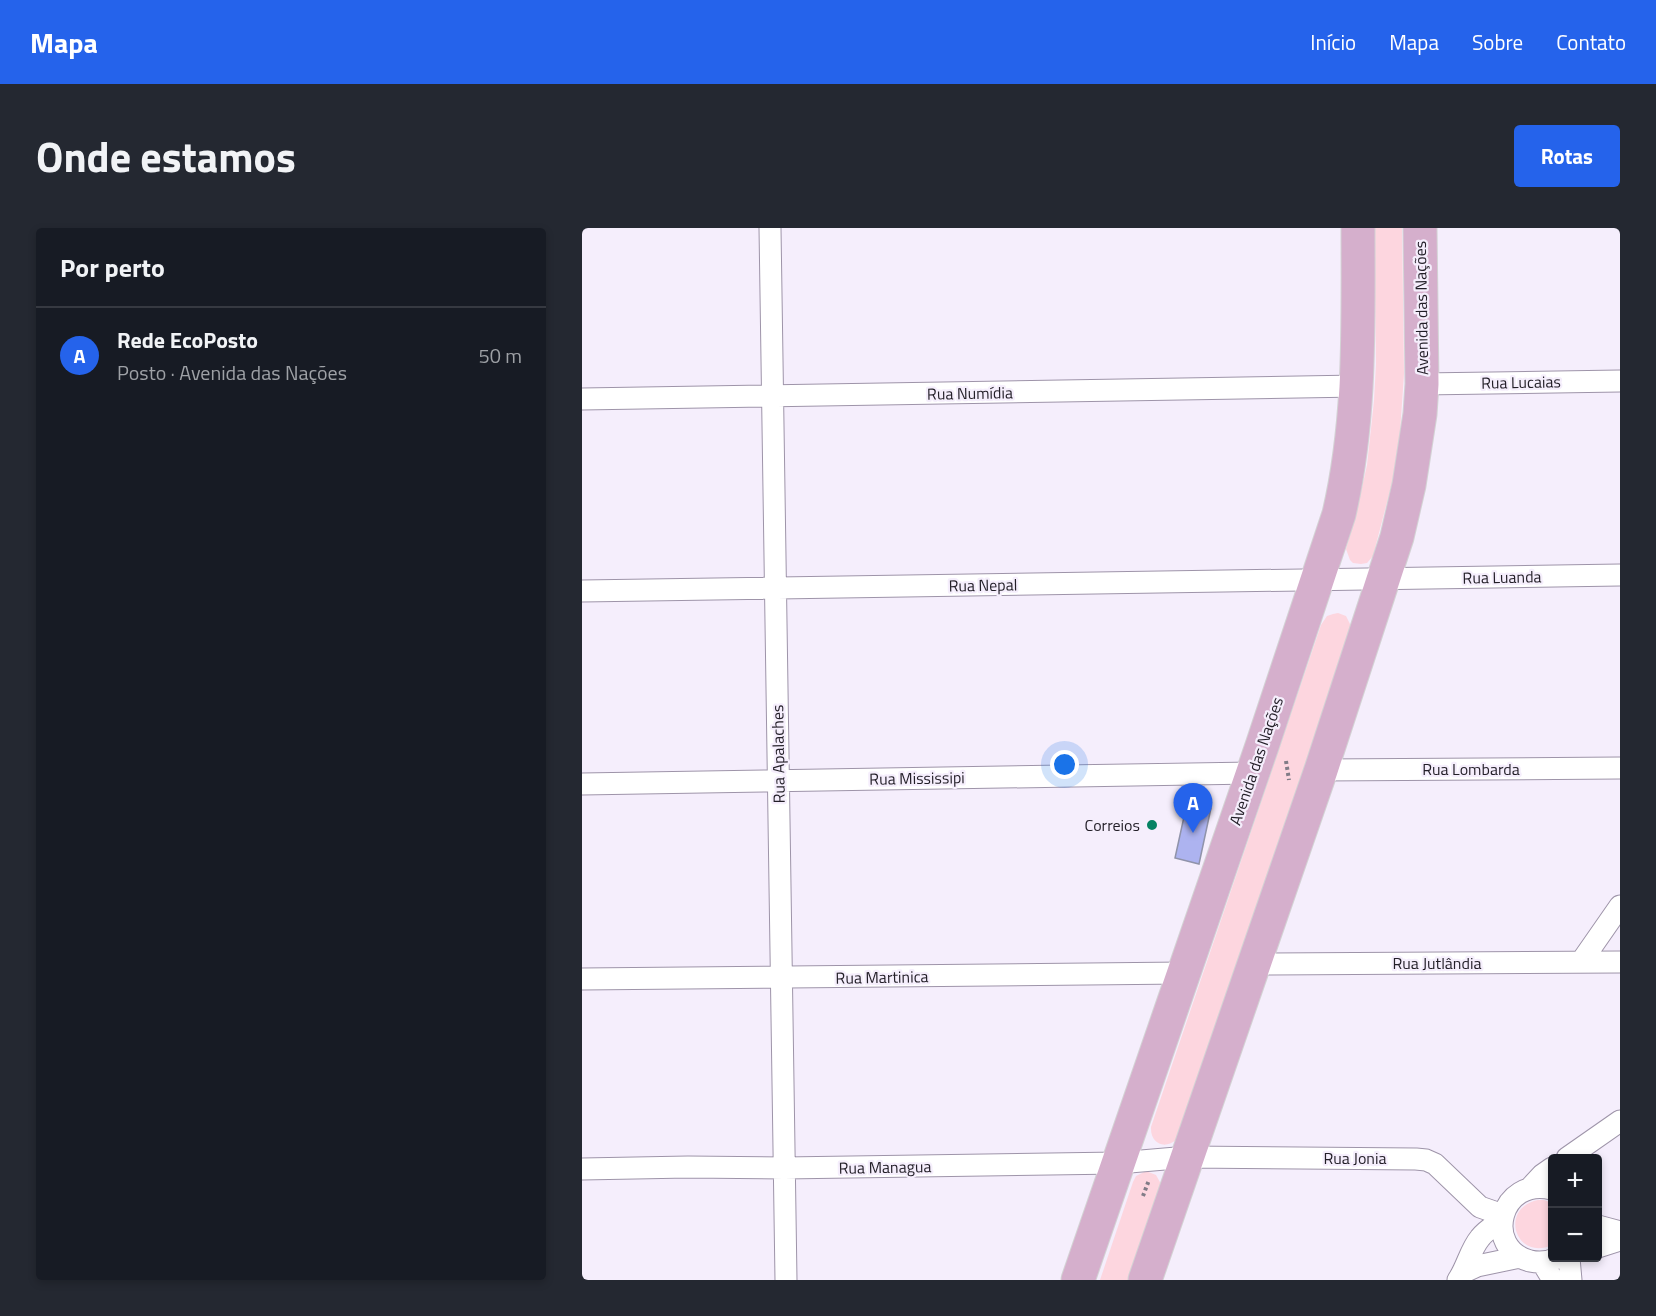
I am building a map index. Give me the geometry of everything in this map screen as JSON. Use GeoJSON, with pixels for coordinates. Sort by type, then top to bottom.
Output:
{"type":"FeatureCollection","features":[{"type":"Feature","properties":{"kind":"main road","name":"Avenida das Nações"},"geometry":{"type":"LineString","coordinates":[[1078,1280],[1339,514],[1347,480],[1357,386],[1358,228]]}},
{"type":"Feature","properties":{"kind":"main road","name":"Avenida das Nações"},"geometry":{"type":"LineString","coordinates":[[1145,1280],[1317,783],[1397,537],[1409,485],[1420,414],[1422,384],[1420,228]]}},
{"type":"Feature","properties":{"kind":"street","name":"Rua Apalaches"},"geometry":{"type":"LineString","coordinates":[[770,228],[786,1280]]}},
{"type":"Feature","properties":{"kind":"street","name":"Rua Lucaias"},"geometry":{"type":"LineString","coordinates":[[1422,384],[1620,381]]}},
{"type":"Feature","properties":{"kind":"street","name":"Rua Numídia"},"geometry":{"type":"LineString","coordinates":[[582,399],[1357,386]]}},
{"type":"Feature","properties":{"kind":"street","name":"Rua Luanda"},"geometry":{"type":"LineString","coordinates":[[1384,579],[1620,575]]}},
{"type":"Feature","properties":{"kind":"street","name":"Rua Nepal"},"geometry":{"type":"LineString","coordinates":[[582,591],[1384,579]]}},
{"type":"Feature","properties":{"kind":"street","name":"Rua Mississipi"},"geometry":{"type":"LineString","coordinates":[[582,784],[779,780],[1257,759]]}},
{"type":"Feature","properties":{"kind":"street","name":"Rua Lombarda"},"geometry":{"type":"LineString","coordinates":[[1317,783],[1620,768]]}},
{"type":"Feature","properties":{"kind":"street"},"geometry":{"type":"LineString","coordinates":[[1581,962],[1620,906]]}},
{"type":"Feature","properties":{"kind":"street","name":"Rua Jutlândia"},"geometry":{"type":"LineString","coordinates":[[1254,964],[1620,962]]}},
{"type":"Feature","properties":{"kind":"street","name":"Rua Martinica"},"geometry":{"type":"LineString","coordinates":[[582,979],[1183,974]]}},
{"type":"Feature","properties":{"kind":"street"},"geometry":{"type":"LineString","coordinates":[[1586,1151],[1620,1121]]}},
{"type":"Feature","properties":{"kind":"street","name":"Rua Managua"},"geometry":{"type":"LineString","coordinates":[[582,1169],[1118,1163],[1188,1157]]}},
{"type":"Feature","properties":{"kind":"street","name":"Rua Jonia"},"geometry":{"type":"LineString","coordinates":[[1188,1157],[1416,1158],[1426,1160],[1443,1170],[1480,1207],[1503,1218]]}},
{"type":"Feature","properties":{"kind":"street"},"geometry":{"type":"LineString","coordinates":[[1530,1188],[1548,1171]]}},
{"type":"Feature","properties":{"kind":"street"},"geometry":{"type":"LineString","coordinates":[[1548,1188],[1530,1188],[1522,1191],[1510,1201],[1503,1218],[1504,1237],[1508,1245],[1520,1257],[1551,1266]]}},
{"type":"Feature","properties":{"kind":"street"},"geometry":{"type":"LineString","coordinates":[[1460,1277],[1478,1240],[1503,1218]]}},
{"type":"Feature","properties":{"kind":"street"},"geometry":{"type":"LineString","coordinates":[[1602,1227],[1620,1232]]}},
{"type":"Feature","properties":{"kind":"street"},"geometry":{"type":"LineString","coordinates":[[1602,1246],[1620,1240]]}},
{"type":"Feature","properties":{"kind":"street"},"geometry":{"type":"LineString","coordinates":[[1460,1277],[1477,1266],[1520,1257]]}},
{"type":"Feature","properties":{"kind":"street"},"geometry":{"type":"LineString","coordinates":[[1569,1262],[1571,1280]]}},
{"type":"Feature","properties":{"kind":"path"},"geometry":{"type":"LineString","coordinates":[[1257,759],[1282,753],[1285,756],[1290,785],[1293,789],[1317,783]]}},
{"type":"Feature","properties":{"kind":"path"},"geometry":{"type":"LineString","coordinates":[[1143,1196],[1151,1173]]}},
{"type":"Feature","properties":{"kind":"path"},"geometry":{"type":"LineString","coordinates":[[1136,1196],[1152,1194]]}},
{"type":"Feature","properties":{"kind":"shaded area"},"geometry":{"type":"Polygon","coordinates":[[[1374,228],[1402,228],[1404,374],[1400,432],[1392,483],[1373,556],[1367,563],[1361,564],[1350,560],[1346,549],[1367,465],[1374,401],[1376,364],[1374,228]]]}},
{"type":"Feature","properties":{"kind":"shaded area"},"geometry":{"type":"Polygon","coordinates":[[[1338,613],[1346,616],[1351,626],[1350,635],[1176,1140],[1167,1144],[1159,1143],[1155,1141],[1151,1133],[1151,1127],[1321,625],[1327,616],[1338,613]]]}},
{"type":"Feature","properties":{"kind":"shaded area"},"geometry":{"type":"Polygon","coordinates":[[[1146,1171],[1156,1175],[1161,1184],[1130,1280],[1100,1280],[1133,1182],[1136,1176],[1146,1171]]]}},
{"type":"Feature","properties":{"kind":"shaded area"},"geometry":{"type":"Polygon","coordinates":[[[1538,1200],[1548,1202],[1548,1246],[1539,1248],[1529,1246],[1516,1232],[1515,1222],[1518,1213],[1526,1205],[1538,1200]]]}},
{"type":"Feature","properties":{"kind":"building"},"geometry":{"type":"Polygon","coordinates":[[[1187,803],[1211,808],[1199,864],[1175,858],[1187,803]]]}},
{"type":"Feature","properties":{"kind":"place","name":"Correios"},"geometry":{"type":"Point","coordinates":[1152,825]}},
{"type":"Feature","properties":{"kind":"place","name":"Rede EcoPosto"},"geometry":{"type":"Point","coordinates":[1193,833]}}]}
